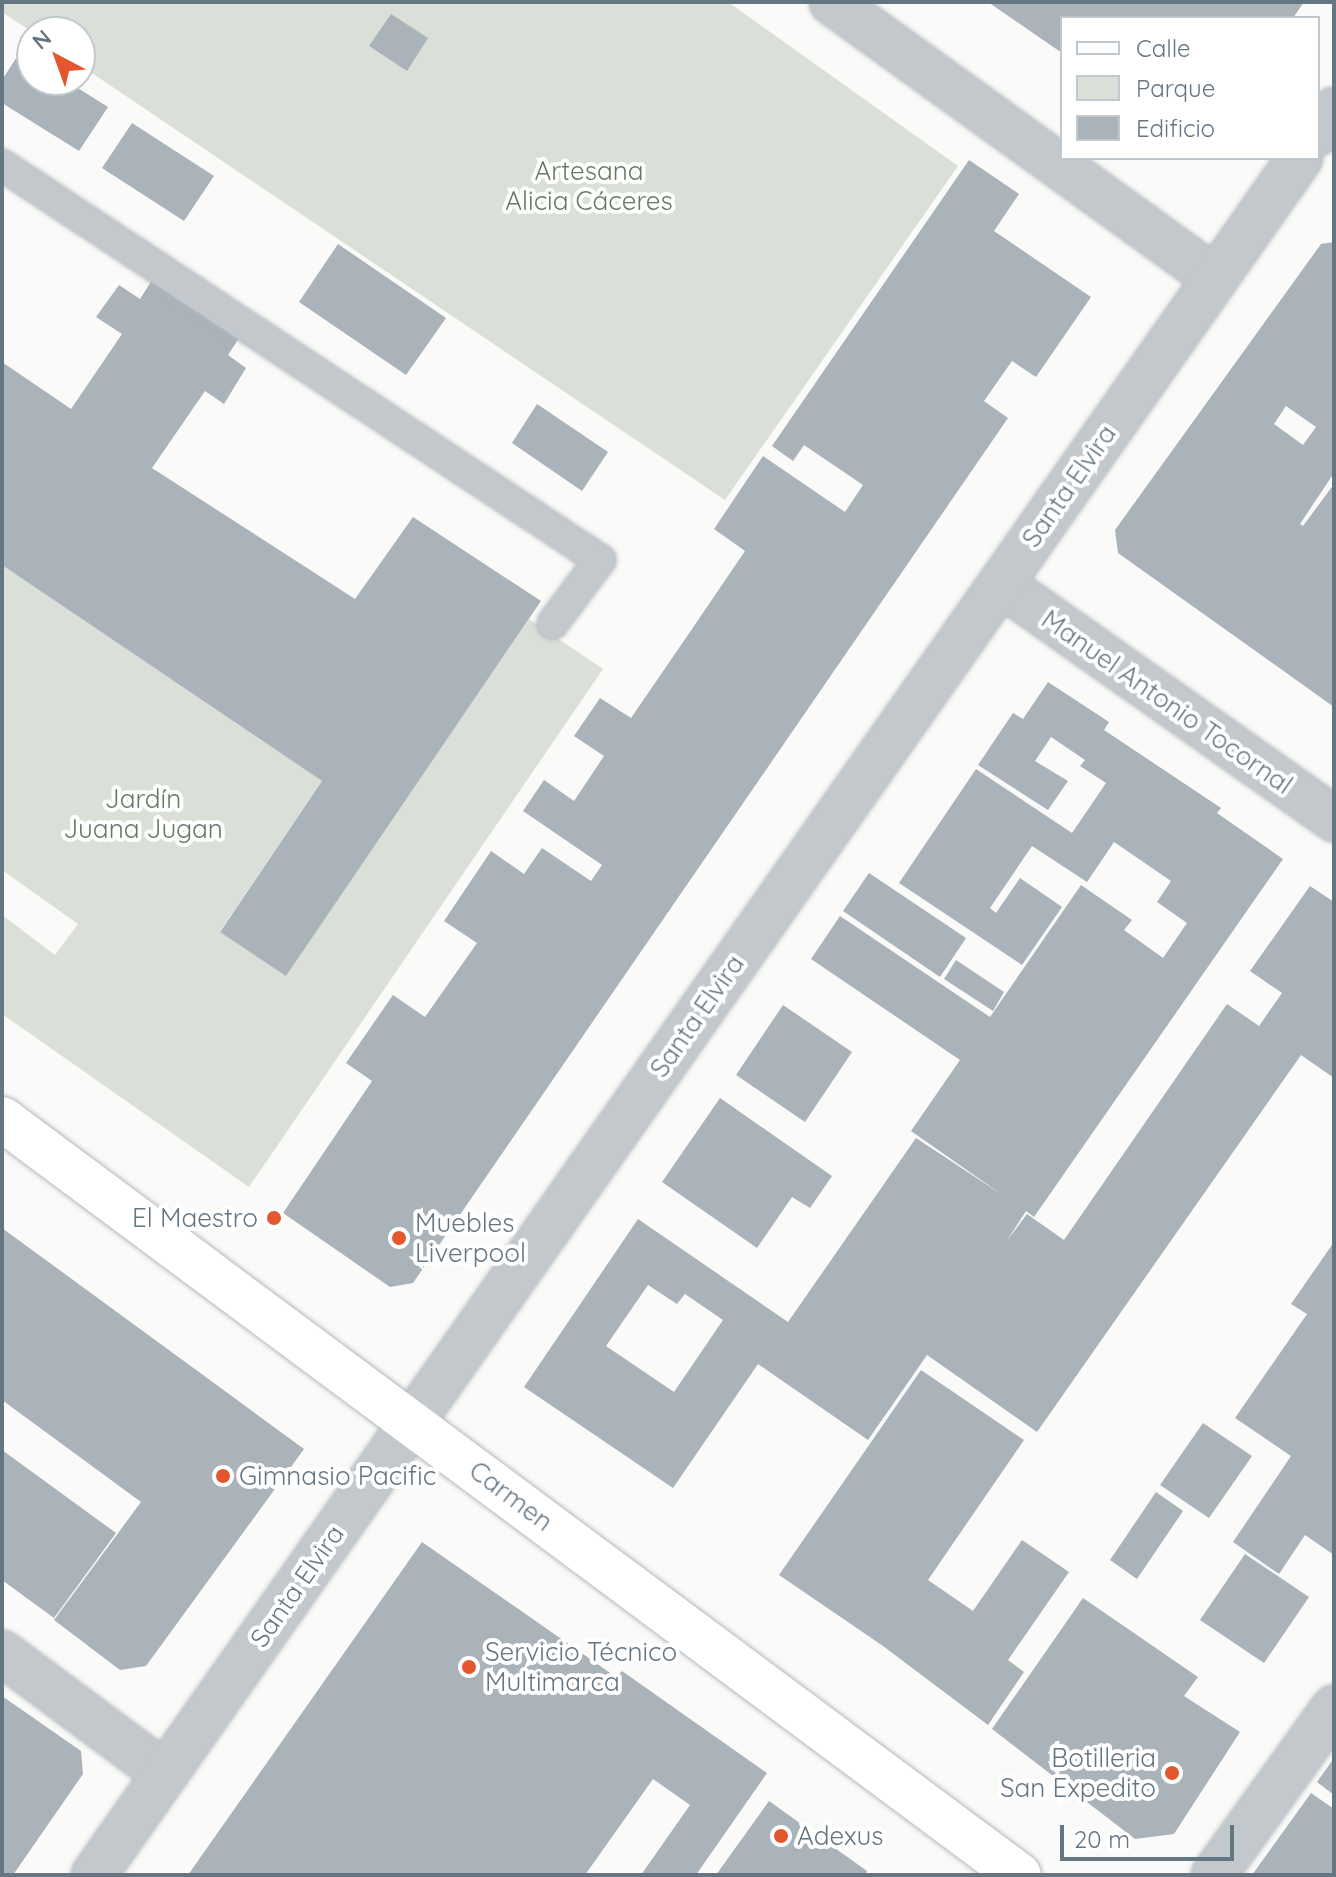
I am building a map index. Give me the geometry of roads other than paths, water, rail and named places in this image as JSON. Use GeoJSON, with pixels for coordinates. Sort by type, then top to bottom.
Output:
{"type":"FeatureCollection","features":[{"type":"Feature","properties":{"kind":"main road","name":"Carmen"},"geometry":{"type":"LineString","coordinates":[[2,1119],[1019,1875]]}},
{"type":"Feature","properties":{"kind":"street"},"geometry":{"type":"LineString","coordinates":[[832,2],[1215,278]]}},
{"type":"Feature","properties":{"kind":"street"},"geometry":{"type":"LineString","coordinates":[[1320,130],[1334,110]]}},
{"type":"Feature","properties":{"kind":"street","name":"Santa Elvira"},"geometry":{"type":"LineString","coordinates":[[94,1875],[1299,160]]}},
{"type":"Feature","properties":{"kind":"street","name":"Manuel Antonio Tocornal"},"geometry":{"type":"LineString","coordinates":[[1001,584],[1334,819]]}},
{"type":"Feature","properties":{"kind":"street"},"geometry":{"type":"LineString","coordinates":[[2,1653],[165,1774]]}},
{"type":"Feature","properties":{"kind":"street"},"geometry":{"type":"LineString","coordinates":[[1214,1875],[1334,1708]]}},
{"type":"Feature","properties":{"kind":"lane"},"geometry":{"type":"LineString","coordinates":[[2,165],[600,560],[553,623]]}},
{"type":"Feature","properties":{"kind":"place","name":"El Maestro"},"geometry":{"type":"Point","coordinates":[274,1218]}},
{"type":"Feature","properties":{"kind":"place","name":"Muebles Liverpool"},"geometry":{"type":"Point","coordinates":[399,1238]}},
{"type":"Feature","properties":{"kind":"place","name":"Gimnasio Pacific"},"geometry":{"type":"Point","coordinates":[223,1476]}},
{"type":"Feature","properties":{"kind":"place","name":"Servicio Técnico Multimarca"},"geometry":{"type":"Point","coordinates":[469,1667]}},
{"type":"Feature","properties":{"kind":"place","name":"Botilleria San Expedito"},"geometry":{"type":"Point","coordinates":[1172,1773]}},
{"type":"Feature","properties":{"kind":"place","name":"Adexus"},"geometry":{"type":"Point","coordinates":[781,1836]}},
{"type":"Feature","properties":{"kind":"park label","name":"Artesana Alicia Cáceres"},"geometry":{"type":"Point","coordinates":[589,186]}},
{"type":"Feature","properties":{"kind":"park label","name":"Jardín Juana Jugan"},"geometry":{"type":"Point","coordinates":[143,814]}}]}
